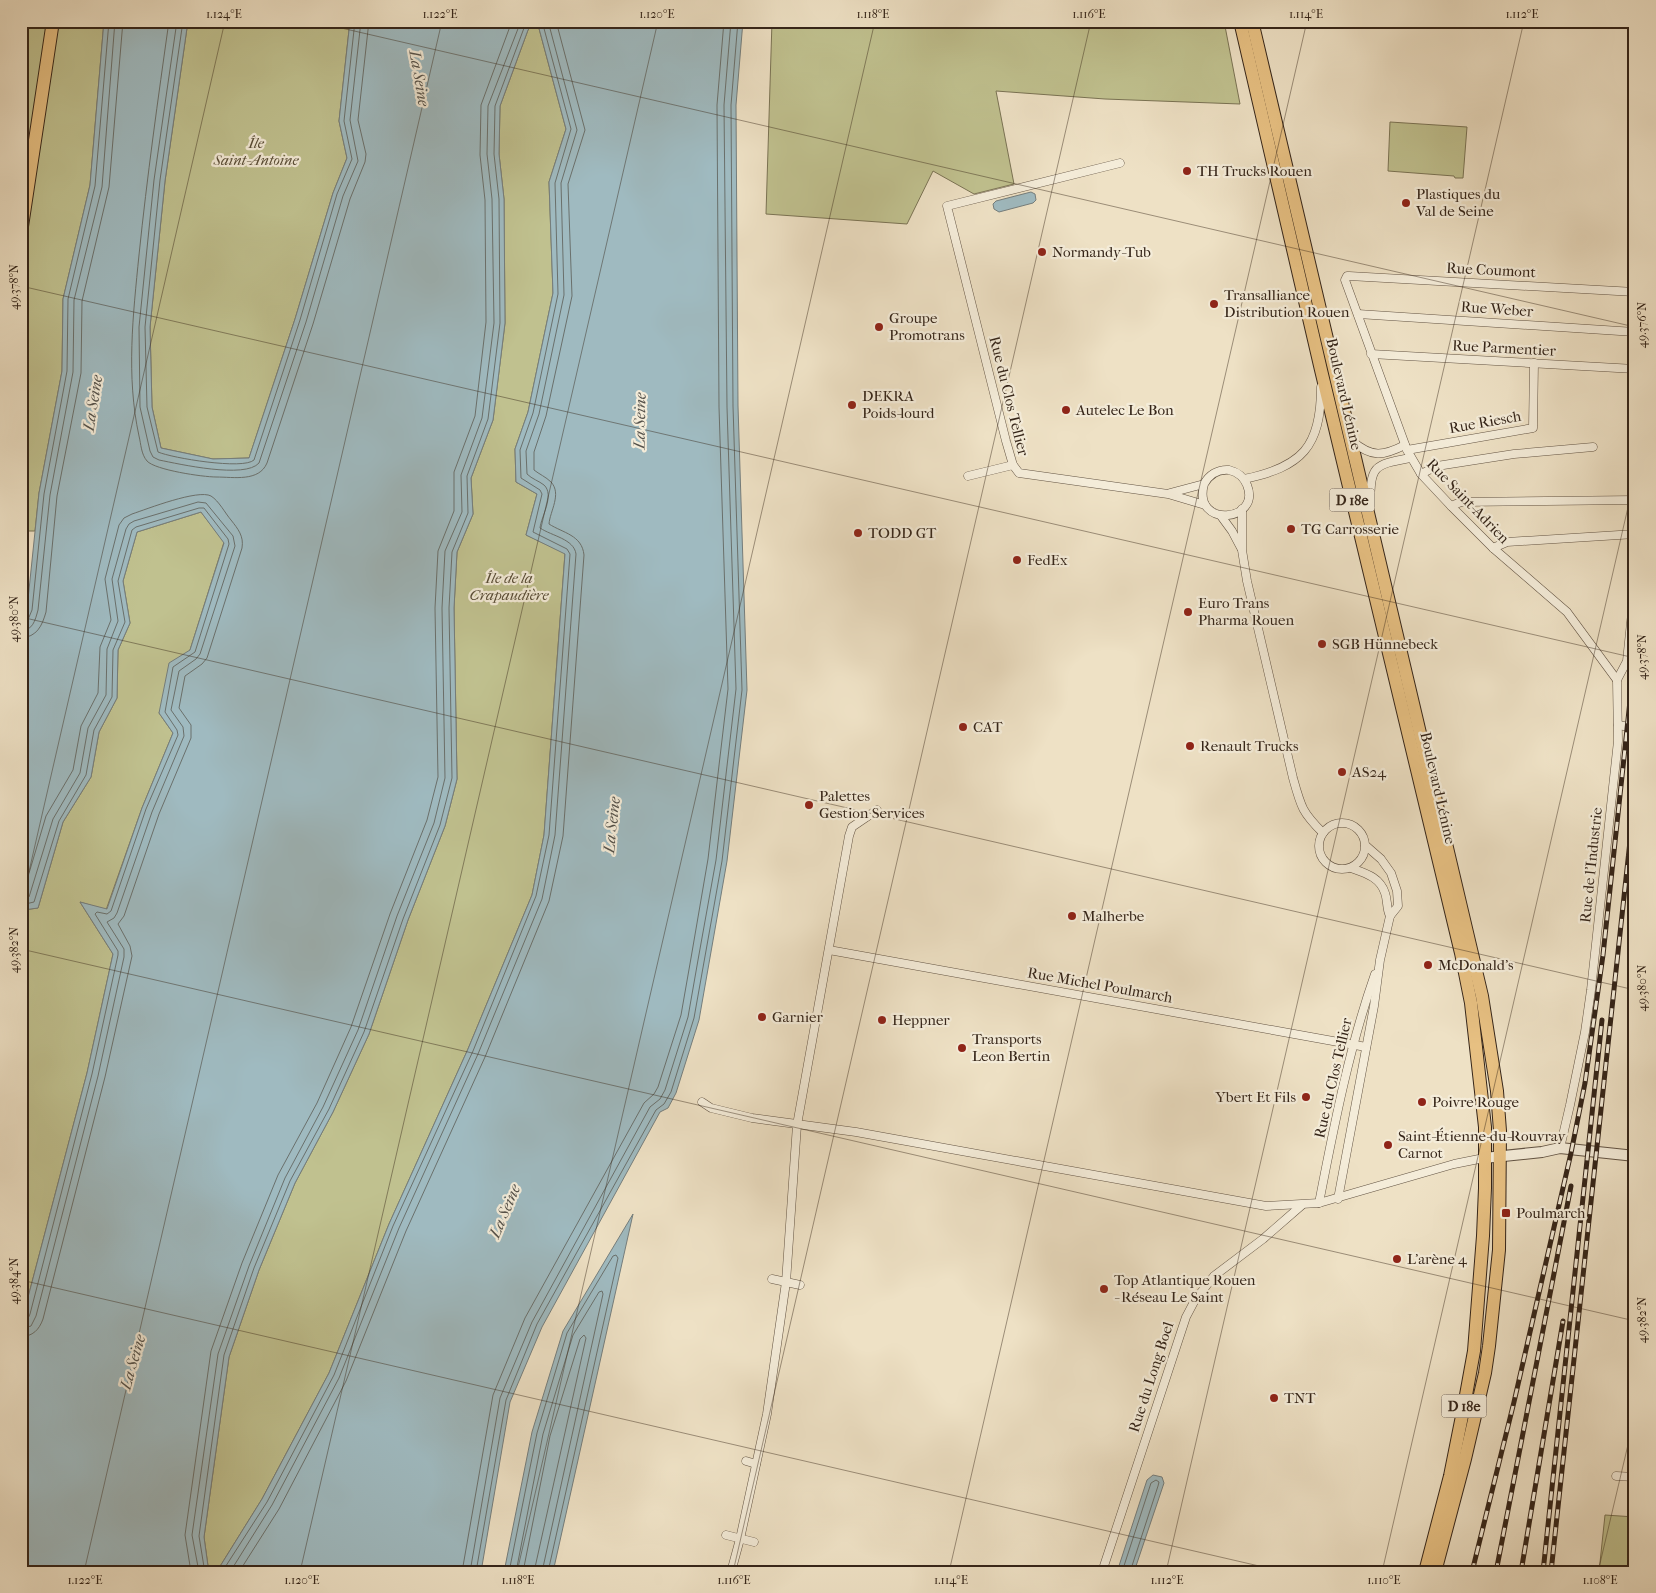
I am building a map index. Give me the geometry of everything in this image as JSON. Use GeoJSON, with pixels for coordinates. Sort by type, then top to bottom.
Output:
{"type":"FeatureCollection","features":[{"type":"Feature","properties":{"kind":"main road"},"geometry":{"type":"LineString","coordinates":[[21,233],[53,21]]}},
{"type":"Feature","properties":{"kind":"main road","name":"Boulevard Lénine"},"geometry":{"type":"LineString","coordinates":[[1240,21],[1470,995],[1481,1084],[1485,1133],[1486,1188],[1474,1350],[1450,1476],[1425,1572]]}},
{"type":"Feature","properties":{"kind":"main road","name":"Boulevard Lénine"},"geometry":{"type":"LineString","coordinates":[[1252,21],[1482,996],[1497,1091],[1500,1156]]}},
{"type":"Feature","properties":{"kind":"main road","name":"D 18e"},"geometry":{"type":"LineString","coordinates":[[1435,1572],[1478,1406],[1490,1346],[1499,1250],[1498,1188],[1500,1156]]}},
{"type":"Feature","properties":{"kind":"street","name":"Rue du Clos Tellier"},"geometry":{"type":"LineString","coordinates":[[1120,163],[947,206],[1013,465],[1016,470],[1025,474],[1168,494],[1206,504],[1211,511],[1221,516],[1242,550]]}},
{"type":"Feature","properties":{"kind":"street","name":"Rue Coumont"},"geometry":{"type":"LineString","coordinates":[[1346,277],[1635,292]]}},
{"type":"Feature","properties":{"kind":"street","name":"Rue Saint-Adrien"},"geometry":{"type":"LineString","coordinates":[[1346,277],[1346,283],[1371,354],[1410,458],[1421,474],[1493,548],[1567,612],[1617,680]]}},
{"type":"Feature","properties":{"kind":"street","name":"Rue Weber"},"geometry":{"type":"LineString","coordinates":[[1358,314],[1635,332]]}},
{"type":"Feature","properties":{"kind":"street","name":"Rue Parmentier"},"geometry":{"type":"LineString","coordinates":[[1371,354],[1635,369]]}},
{"type":"Feature","properties":{"kind":"street","name":"Rue Riesch"},"geometry":{"type":"LineString","coordinates":[[1406,447],[1533,428],[1534,363]]}},
{"type":"Feature","properties":{"kind":"street"},"geometry":{"type":"LineString","coordinates":[[1244,479],[1265,474],[1287,465],[1308,448],[1320,417],[1321,370]]}},
{"type":"Feature","properties":{"kind":"street"},"geometry":{"type":"LineString","coordinates":[[1351,440],[1362,450],[1370,452],[1391,452],[1406,447]]}},
{"type":"Feature","properties":{"kind":"street"},"geometry":{"type":"LineString","coordinates":[[1421,474],[1437,466],[1514,454],[1593,447]]}},
{"type":"Feature","properties":{"kind":"street"},"geometry":{"type":"LineString","coordinates":[[1370,519],[1371,478],[1374,470],[1382,464],[1410,458]]}},
{"type":"Feature","properties":{"kind":"street"},"geometry":{"type":"LineString","coordinates":[[968,476],[1013,465]]}},
{"type":"Feature","properties":{"kind":"street","name":"Rue du Clos Tellier"},"geometry":{"type":"LineString","coordinates":[[1168,494],[1204,484],[1211,475],[1222,470],[1234,472],[1244,479],[1247,485],[1248,498],[1242,509],[1242,550],[1247,581],[1301,807],[1306,816],[1323,833]]}},
{"type":"Feature","properties":{"kind":"street"},"geometry":{"type":"LineString","coordinates":[[1204,484],[1202,496],[1206,504]]}},
{"type":"Feature","properties":{"kind":"street"},"geometry":{"type":"LineString","coordinates":[[1451,506],[1461,502],[1635,500]]}},
{"type":"Feature","properties":{"kind":"street"},"geometry":{"type":"LineString","coordinates":[[1221,516],[1233,515],[1242,509]]}},
{"type":"Feature","properties":{"kind":"street"},"geometry":{"type":"LineString","coordinates":[[1493,548],[1507,542],[1635,534]]}},
{"type":"Feature","properties":{"kind":"street","name":"Rue de l'Industrie"},"geometry":{"type":"LineString","coordinates":[[1560,1148],[1585,1032],[1590,998],[1616,768],[1618,725],[1617,680],[1627,661],[1635,584]]}},
{"type":"Feature","properties":{"kind":"street"},"geometry":{"type":"LineString","coordinates":[[1618,725],[1635,728]]}},
{"type":"Feature","properties":{"kind":"street"},"geometry":{"type":"LineString","coordinates":[[730,1572],[740,1539],[772,1385],[786,1282],[797,1124],[850,830],[852,826],[878,810]]}},
{"type":"Feature","properties":{"kind":"street","name":"Rue du Clos Tellier"},"geometry":{"type":"LineString","coordinates":[[1338,1198],[1380,960],[1390,916],[1398,906],[1397,891],[1391,874],[1381,859],[1365,845],[1360,833],[1354,827],[1347,824],[1334,825],[1323,833],[1319,847],[1324,860],[1336,869],[1351,868],[1370,874],[1378,880],[1385,893],[1386,908],[1390,916]]}},
{"type":"Feature","properties":{"kind":"street"},"geometry":{"type":"LineString","coordinates":[[1351,868],[1362,858],[1365,845]]}},
{"type":"Feature","properties":{"kind":"street","name":"Rue Michel Poulmarch"},"geometry":{"type":"LineString","coordinates":[[828,950],[1366,1047]]}},
{"type":"Feature","properties":{"kind":"street","name":"Rue du Clos Tellier"},"geometry":{"type":"LineString","coordinates":[[1319,1203],[1341,1094],[1364,1004],[1380,960]]}},
{"type":"Feature","properties":{"kind":"street"},"geometry":{"type":"LineString","coordinates":[[702,1102],[711,1108],[724,1112],[864,1134],[1266,1206],[1319,1203],[1454,1164],[1484,1158],[1542,1152],[1560,1148],[1635,1156]]}},
{"type":"Feature","properties":{"kind":"street","name":"Rue du Long Boel"},"geometry":{"type":"LineString","coordinates":[[1102,1572],[1186,1317],[1195,1300],[1214,1276],[1263,1239],[1302,1205]]}},
{"type":"Feature","properties":{"kind":"street"},"geometry":{"type":"LineString","coordinates":[[772,1280],[800,1285]]}},
{"type":"Feature","properties":{"kind":"street"},"geometry":{"type":"LineString","coordinates":[[746,1461],[756,1464]]}},
{"type":"Feature","properties":{"kind":"street"},"geometry":{"type":"LineString","coordinates":[[1616,1476],[1635,1477]]}},
{"type":"Feature","properties":{"kind":"street"},"geometry":{"type":"LineString","coordinates":[[726,1535],[754,1542]]}},
{"type":"Feature","properties":{"kind":"green space"},"geometry":{"type":"Polygon","coordinates":[[[21,21],[104,21],[90,185],[63,299],[62,371],[39,493],[35,531],[21,531],[21,21]]]}},
{"type":"Feature","properties":{"kind":"green space","name":"Île Saint-Antoine"},"geometry":{"type":"Polygon","coordinates":[[[188,21],[350,21],[339,121],[347,158],[333,193],[295,319],[249,458],[213,459],[161,448],[152,407],[150,327],[165,181],[188,21]]]}},
{"type":"Feature","properties":{"kind":"green space","name":"Île de la Crapaudière"},"geometry":{"type":"Polygon","coordinates":[[[537,21],[566,129],[549,182],[553,293],[528,412],[515,449],[516,482],[537,494],[526,535],[565,553],[544,835],[532,895],[468,1049],[389,1224],[329,1373],[262,1499],[219,1568],[208,1566],[204,1537],[229,1357],[259,1270],[295,1183],[333,1112],[369,1034],[408,920],[445,826],[457,779],[454,608],[457,552],[473,514],[471,478],[493,420],[505,323],[504,199],[499,154],[500,106],[528,30],[537,21]]]}},
{"type":"Feature","properties":{"kind":"green space"},"geometry":{"type":"Polygon","coordinates":[[[772,21],[1224,21],[1240,104],[1105,99],[996,91],[1014,184],[974,194],[933,171],[907,224],[766,214],[772,21]]]}},
{"type":"Feature","properties":{"kind":"green space"},"geometry":{"type":"Polygon","coordinates":[[[1390,122],[1467,127],[1463,178],[1388,171],[1390,122]]]}},
{"type":"Feature","properties":{"kind":"green space"},"geometry":{"type":"Polygon","coordinates":[[[201,512],[224,542],[190,650],[159,713],[173,733],[142,808],[106,910],[80,902],[113,954],[87,1073],[21,1324],[21,918],[23,910],[38,908],[63,822],[91,777],[99,732],[117,698],[118,650],[130,623],[123,581],[137,532],[201,512]]]}},
{"type":"Feature","properties":{"kind":"green space"},"geometry":{"type":"Polygon","coordinates":[[[1605,1515],[1635,1517],[1635,1572],[1599,1572],[1605,1515]]]}},
{"type":"Feature","properties":{"kind":"water","name":"La Seine"},"geometry":{"type":"Polygon","coordinates":[[[104,21],[188,21],[165,181],[150,327],[152,407],[161,448],[213,459],[249,458],[295,319],[333,193],[347,158],[339,121],[350,21],[535,21],[528,30],[500,106],[499,154],[504,199],[505,323],[493,420],[471,478],[473,514],[457,552],[454,608],[457,779],[445,826],[408,920],[369,1034],[333,1112],[295,1183],[259,1270],[229,1357],[204,1537],[208,1566],[219,1568],[262,1499],[329,1373],[389,1224],[468,1049],[532,895],[544,835],[565,554],[526,535],[537,494],[516,482],[515,449],[528,412],[553,293],[549,182],[566,129],[537,21],[743,21],[736,105],[738,406],[747,690],[727,861],[699,1020],[676,1093],[668,1108],[660,1112],[542,1327],[510,1402],[481,1572],[21,1572],[21,1324],[87,1073],[113,954],[80,902],[107,909],[142,808],[173,733],[159,713],[169,663],[190,650],[224,543],[201,512],[137,532],[123,581],[130,623],[118,650],[117,698],[99,732],[91,777],[63,822],[38,908],[23,910],[21,918],[21,626],[27,609],[39,493],[62,371],[63,299],[90,185],[104,21]]]}},
{"type":"Feature","properties":{"kind":"water"},"geometry":{"type":"Polygon","coordinates":[[[1031,192],[1035,194],[1036,200],[1033,203],[999,212],[994,209],[993,204],[996,201],[1031,192]]]}},
{"type":"Feature","properties":{"kind":"water"},"geometry":{"type":"Polygon","coordinates":[[[633,1214],[553,1572],[504,1572],[532,1432],[563,1331],[633,1214]]]}},
{"type":"Feature","properties":{"kind":"water"},"geometry":{"type":"Polygon","coordinates":[[[1153,1475],[1162,1477],[1164,1483],[1134,1572],[1117,1572],[1147,1480],[1153,1475]]]}},
{"type":"Feature","properties":{"kind":"railway"},"geometry":{"type":"LineString","coordinates":[[1472,1572],[1514,1402],[1571,1153],[1585,1083],[1603,955],[1635,654]]}},
{"type":"Feature","properties":{"kind":"railway"},"geometry":{"type":"LineString","coordinates":[[1551,1572],[1635,795]]}},
{"type":"Feature","properties":{"kind":"railway"},"geometry":{"type":"LineString","coordinates":[[1543,1572],[1602,1020]]}},
{"type":"Feature","properties":{"kind":"railway"},"geometry":{"type":"LineString","coordinates":[[1496,1572],[1571,1186]]}},
{"type":"Feature","properties":{"kind":"railway"},"geometry":{"type":"LineString","coordinates":[[1521,1572],[1563,1321]]}},
{"type":"Feature","properties":{"kind":"place","name":"TH Trucks Rouen"},"geometry":{"type":"Point","coordinates":[1187,171]}},
{"type":"Feature","properties":{"kind":"place","name":"Plastiques du Val de Seine"},"geometry":{"type":"Point","coordinates":[1406,203]}},
{"type":"Feature","properties":{"kind":"place","name":"Normandy-Tub"},"geometry":{"type":"Point","coordinates":[1042,252]}},
{"type":"Feature","properties":{"kind":"place","name":"Transalliance Distribution Rouen"},"geometry":{"type":"Point","coordinates":[1214,304]}},
{"type":"Feature","properties":{"kind":"place","name":"Groupe Promotrans"},"geometry":{"type":"Point","coordinates":[879,327]}},
{"type":"Feature","properties":{"kind":"place","name":"DEKRA Poids-lourd"},"geometry":{"type":"Point","coordinates":[852,405]}},
{"type":"Feature","properties":{"kind":"place","name":"Autelec Le Bon"},"geometry":{"type":"Point","coordinates":[1066,410]}},
{"type":"Feature","properties":{"kind":"place","name":"TG Carrosserie"},"geometry":{"type":"Point","coordinates":[1291,529]}},
{"type":"Feature","properties":{"kind":"place","name":"TODD GT"},"geometry":{"type":"Point","coordinates":[858,533]}},
{"type":"Feature","properties":{"kind":"place","name":"FedEx"},"geometry":{"type":"Point","coordinates":[1017,560]}},
{"type":"Feature","properties":{"kind":"place","name":"Euro Trans Pharma Rouen"},"geometry":{"type":"Point","coordinates":[1188,612]}},
{"type":"Feature","properties":{"kind":"place","name":"SGB Hünnebeck"},"geometry":{"type":"Point","coordinates":[1322,644]}},
{"type":"Feature","properties":{"kind":"place","name":"CAT"},"geometry":{"type":"Point","coordinates":[963,727]}},
{"type":"Feature","properties":{"kind":"place","name":"Renault Trucks"},"geometry":{"type":"Point","coordinates":[1190,746]}},
{"type":"Feature","properties":{"kind":"place","name":"AS24"},"geometry":{"type":"Point","coordinates":[1342,772]}},
{"type":"Feature","properties":{"kind":"place","name":"Palettes Gestion Services"},"geometry":{"type":"Point","coordinates":[809,805]}},
{"type":"Feature","properties":{"kind":"place","name":"Malherbe"},"geometry":{"type":"Point","coordinates":[1072,916]}},
{"type":"Feature","properties":{"kind":"place","name":"McDonald's"},"geometry":{"type":"Point","coordinates":[1428,965]}},
{"type":"Feature","properties":{"kind":"place","name":"Garnier"},"geometry":{"type":"Point","coordinates":[762,1017]}},
{"type":"Feature","properties":{"kind":"place","name":"Heppner"},"geometry":{"type":"Point","coordinates":[882,1020]}},
{"type":"Feature","properties":{"kind":"place","name":"Transports Leon Bertin"},"geometry":{"type":"Point","coordinates":[962,1048]}},
{"type":"Feature","properties":{"kind":"place","name":"Ybert Et Fils"},"geometry":{"type":"Point","coordinates":[1306,1097]}},
{"type":"Feature","properties":{"kind":"place","name":"Poivre Rouge"},"geometry":{"type":"Point","coordinates":[1422,1102]}},
{"type":"Feature","properties":{"kind":"place","name":"Saint-Étienne-du-Rouvray Carnot"},"geometry":{"type":"Point","coordinates":[1388,1145]}},
{"type":"Feature","properties":{"kind":"place","name":"Poulmarch"},"geometry":{"type":"Point","coordinates":[1506,1213]}},
{"type":"Feature","properties":{"kind":"place","name":"L'arène 4"},"geometry":{"type":"Point","coordinates":[1397,1259]}},
{"type":"Feature","properties":{"kind":"place","name":"Top Atlantique Rouen - Réseau Le Saint"},"geometry":{"type":"Point","coordinates":[1104,1289]}},
{"type":"Feature","properties":{"kind":"place","name":"TNT"},"geometry":{"type":"Point","coordinates":[1274,1398]}}]}
